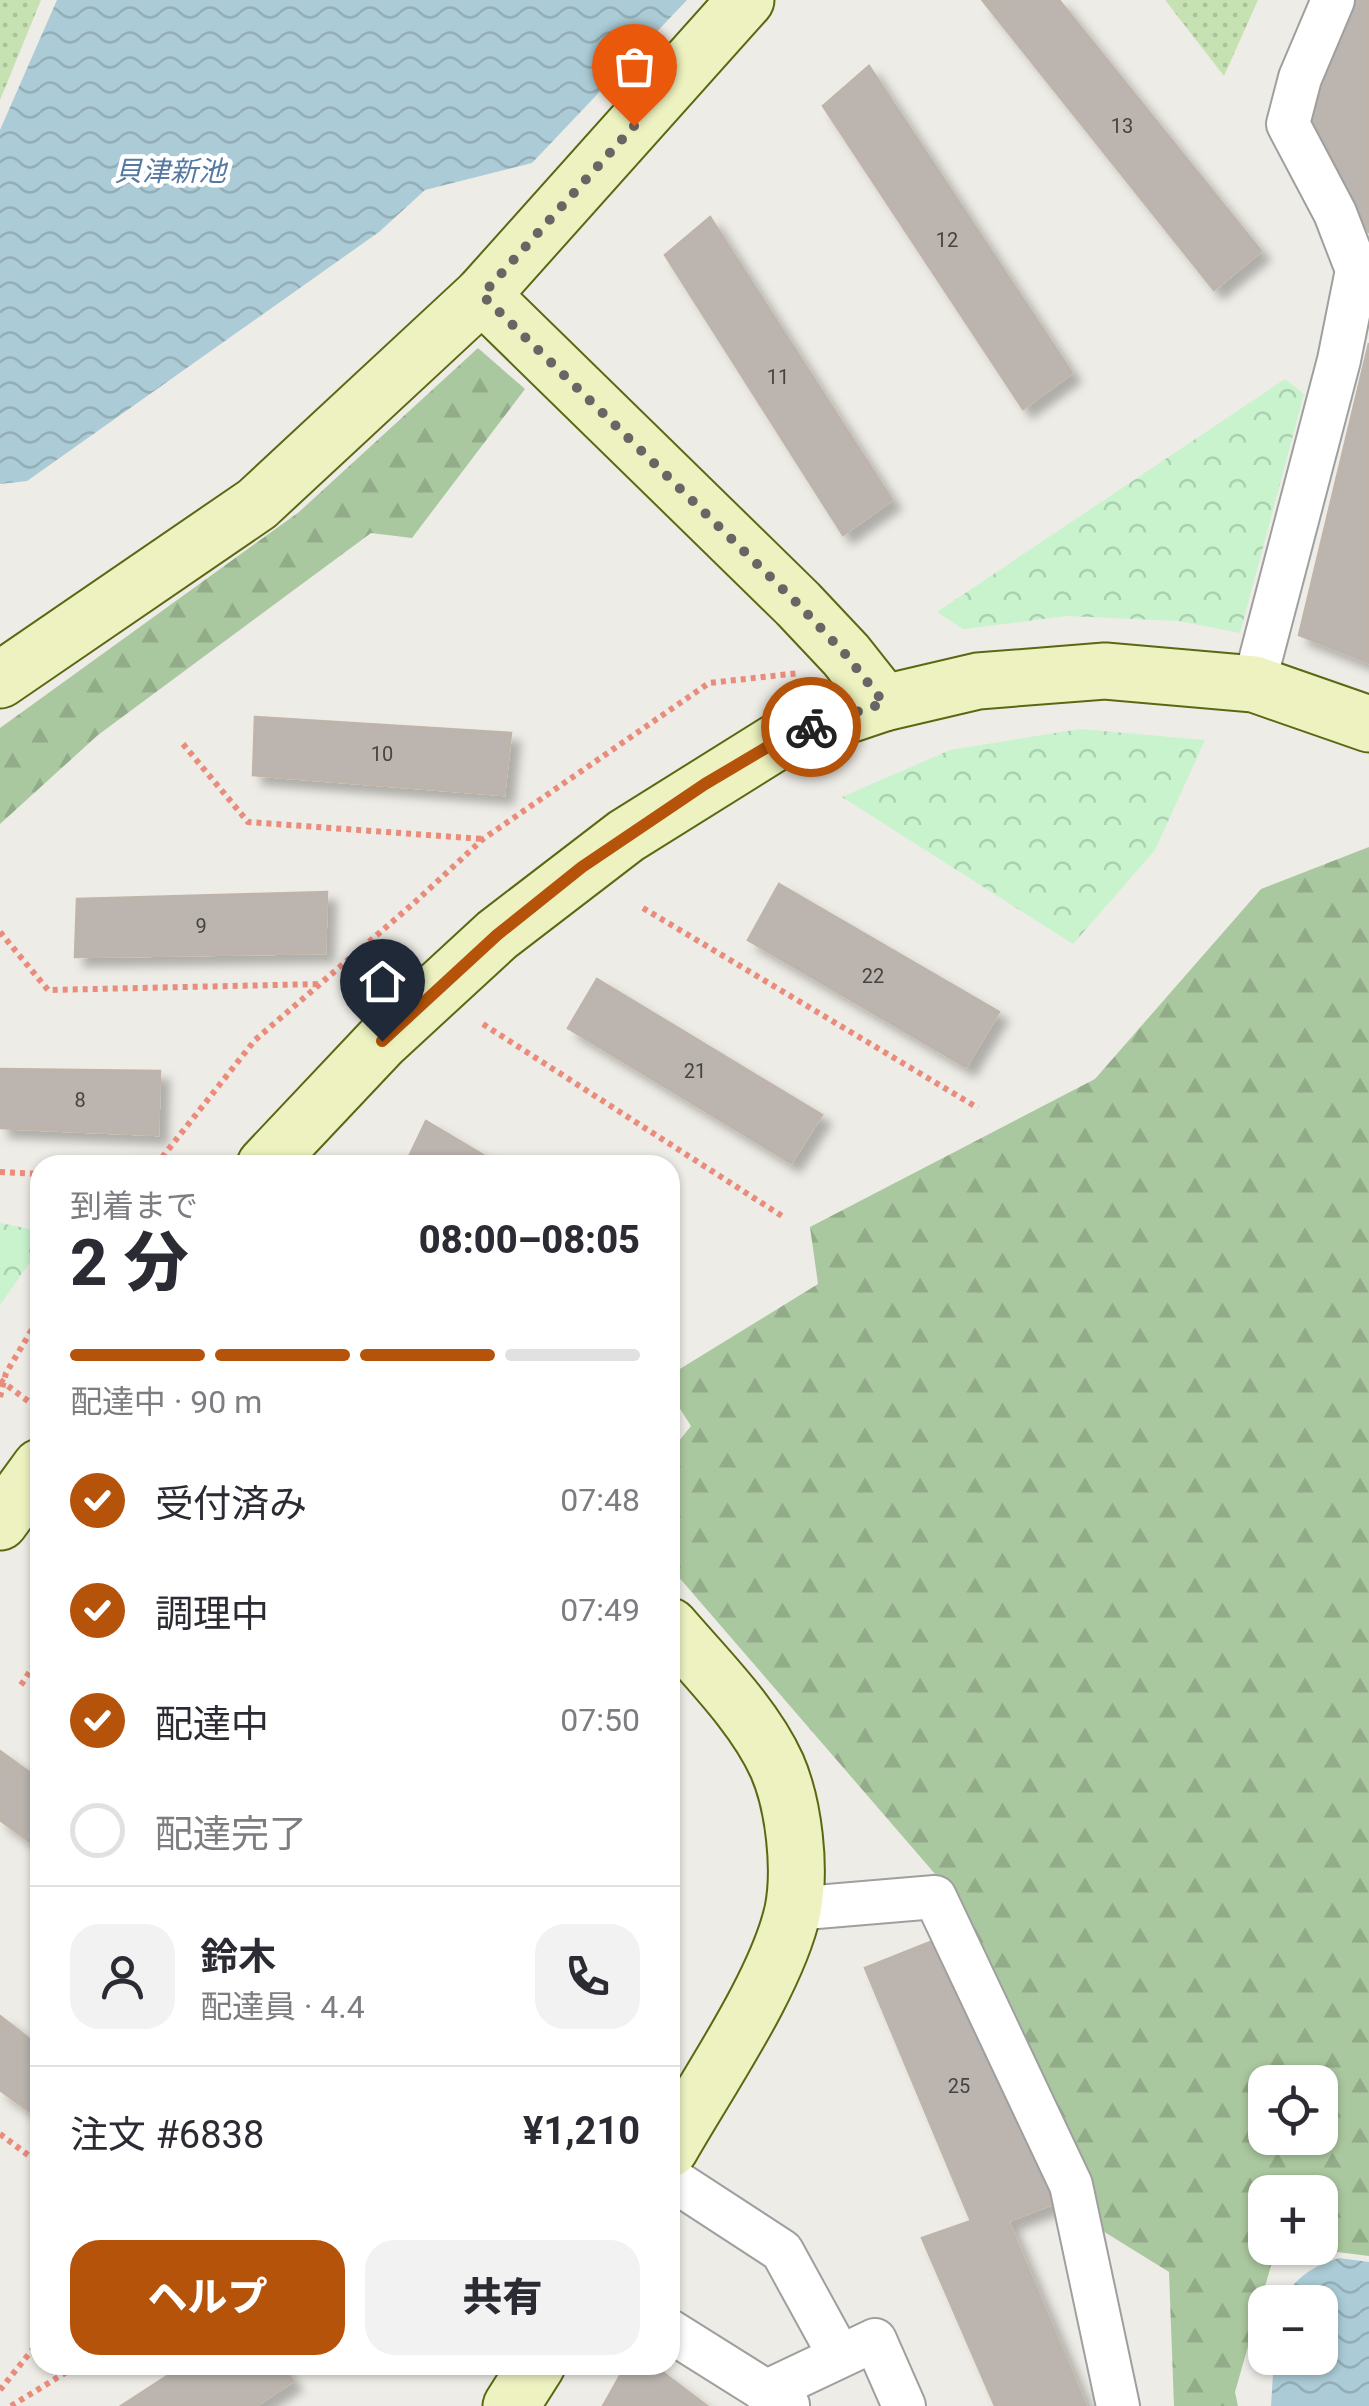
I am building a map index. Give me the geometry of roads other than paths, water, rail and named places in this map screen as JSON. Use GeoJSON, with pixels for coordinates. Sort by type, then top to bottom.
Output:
{"type":"FeatureCollection","features":[{"type":"Feature","properties":{"kind":"street"},"geometry":{"type":"LineString","coordinates":[[0,680],[257,504],[482,295],[746,0]]}},
{"type":"Feature","properties":{"kind":"street"},"geometry":{"type":"LineString","coordinates":[[1254,684],[1339,360],[1357,270],[1335,213],[1288,124],[1300,78],[1333,0]]}},
{"type":"Feature","properties":{"kind":"street"},"geometry":{"type":"LineString","coordinates":[[482,295],[798,604],[884,703]]}},
{"type":"Feature","properties":{"kind":"street"},"geometry":{"type":"LineString","coordinates":[[275,1155],[382,1041],[497,935],[582,867],[689,794],[786,736],[884,703],[978,681],[1105,672],[1254,684],[1369,724]]}},
{"type":"Feature","properties":{"kind":"street"},"geometry":{"type":"LineString","coordinates":[[0,1522],[30,1481]]}},
{"type":"Feature","properties":{"kind":"street"},"geometry":{"type":"LineString","coordinates":[[680,1638],[738,1705],[777,1766],[796,1836],[793,1910],[767,1980],[680,2132]]}},
{"type":"Feature","properties":{"kind":"street"},"geometry":{"type":"LineString","coordinates":[[793,1910],[935,1897],[1070,2185],[1118,2406]]}},
{"type":"Feature","properties":{"kind":"street"},"geometry":{"type":"LineString","coordinates":[[680,2185],[782,2251],[838,2355]]}},
{"type":"Feature","properties":{"kind":"street"},"geometry":{"type":"LineString","coordinates":[[680,2337],[777,2399],[838,2355],[875,2340],[904,2406]]}},
{"type":"Feature","properties":{"kind":"street"},"geometry":{"type":"LineString","coordinates":[[512,2406],[531,2375]]}},
{"type":"Feature","properties":{"kind":"water","name":"貝津新池"},"geometry":{"type":"Polygon","coordinates":[[[57,0],[687,0],[532,163],[425,190],[379,232],[27,481],[0,484],[0,130],[57,0]]]}},
{"type":"Feature","properties":{"kind":"water"},"geometry":{"type":"Polygon","coordinates":[[[1338,2258],[1369,2262],[1369,2406],[1271,2406],[1273,2375],[1338,2375],[1338,2285],[1293,2285],[1320,2265],[1338,2265],[1338,2258]]]}}]}
